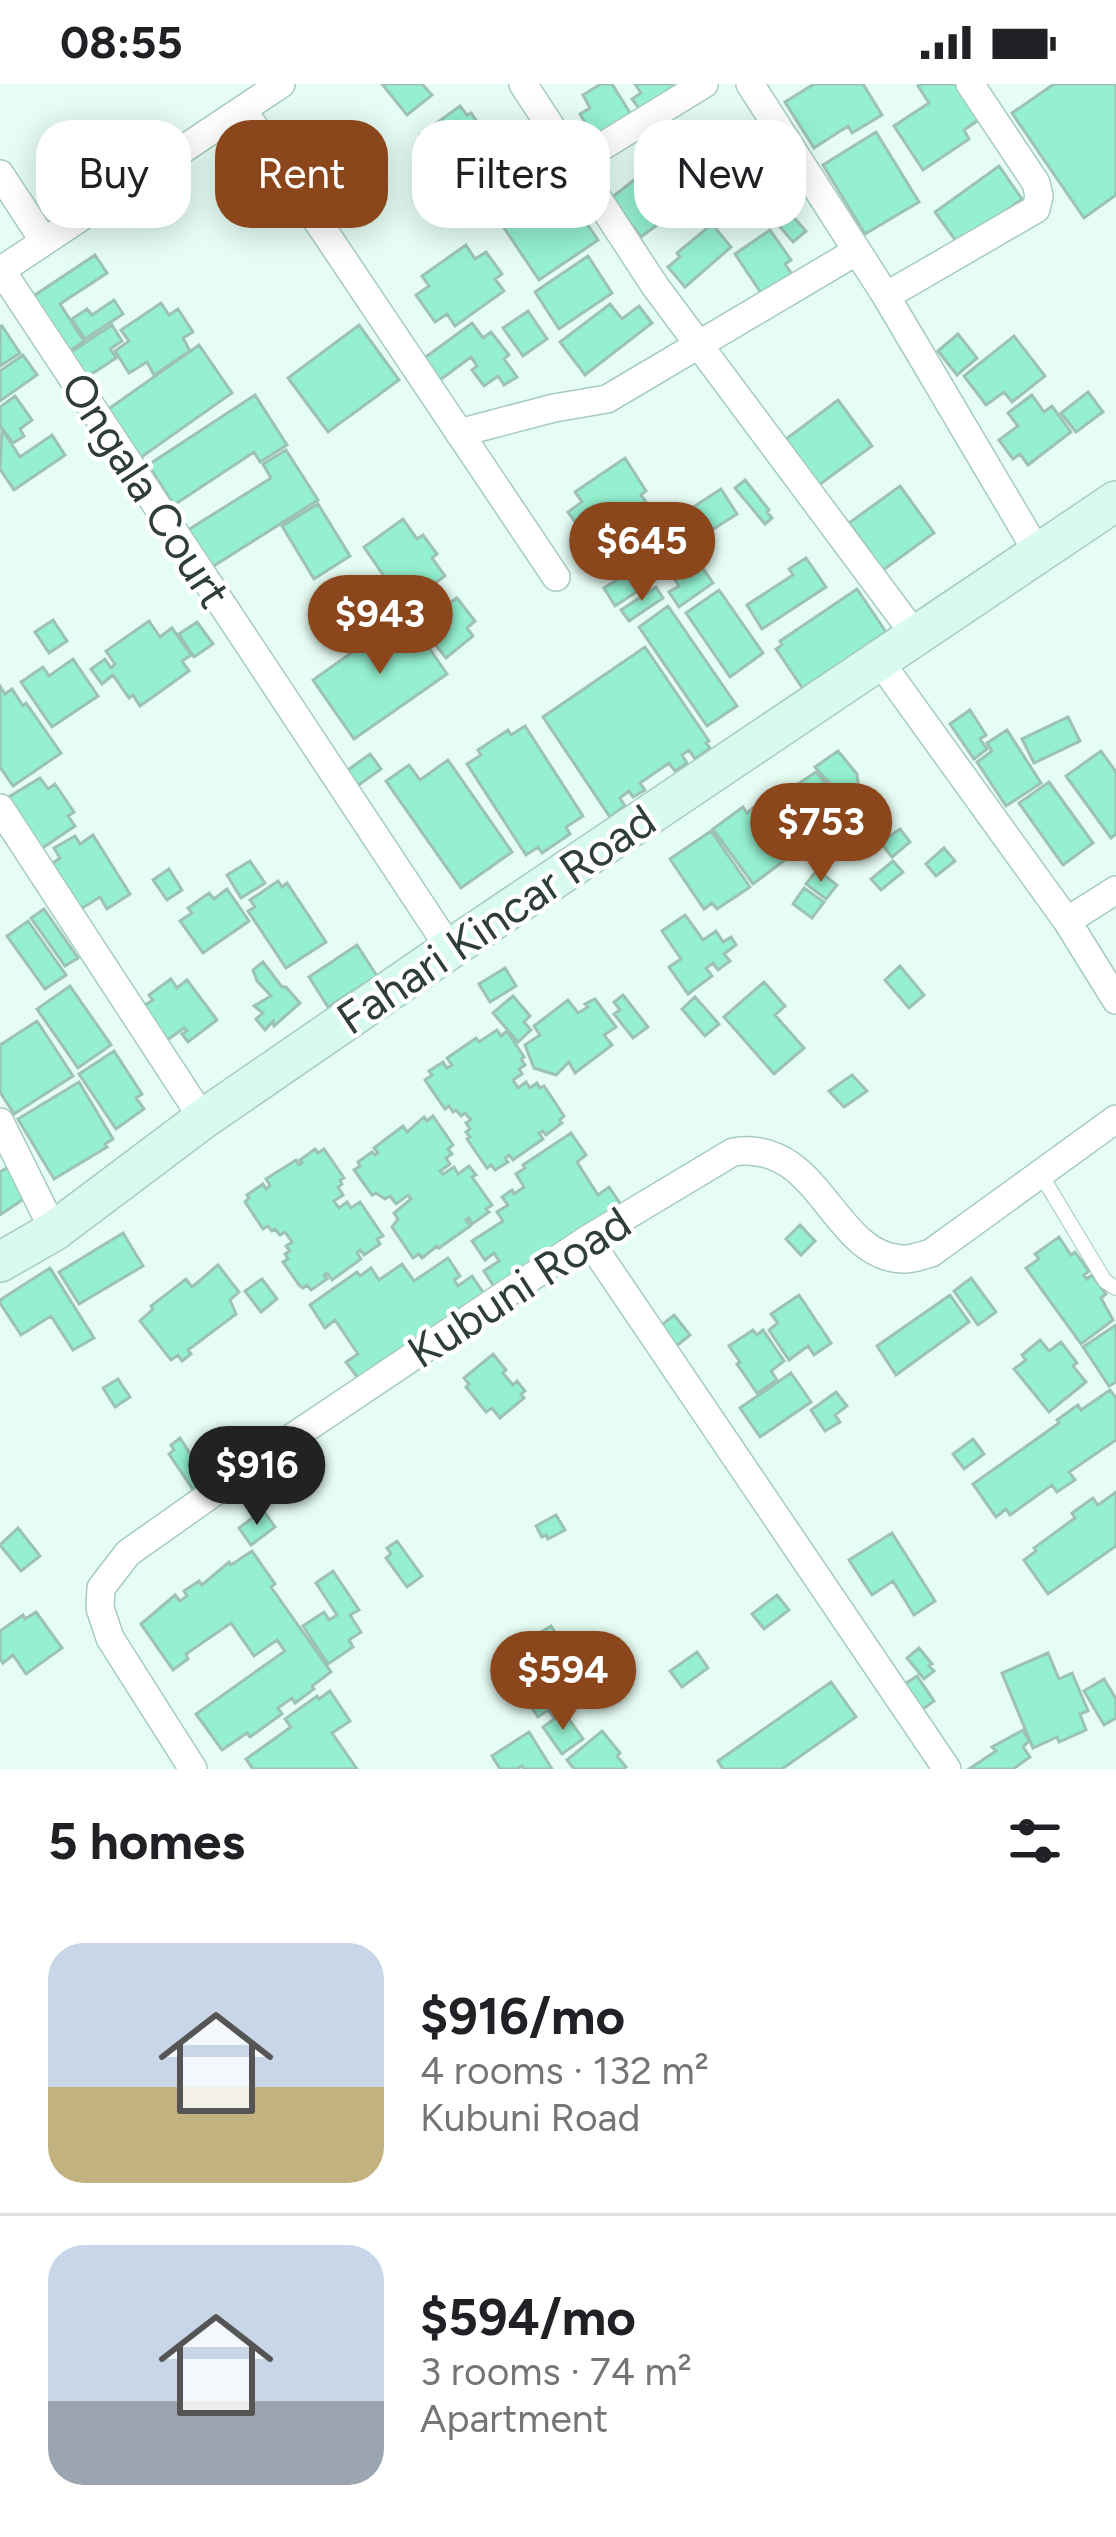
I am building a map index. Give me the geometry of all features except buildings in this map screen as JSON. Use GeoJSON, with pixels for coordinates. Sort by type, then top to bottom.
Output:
{"type":"FeatureCollection","features":[{"type":"Feature","properties":{"kind":"street"},"geometry":{"type":"LineString","coordinates":[[0,271],[281,84]]}},
{"type":"Feature","properties":{"kind":"street"},"geometry":{"type":"LineString","coordinates":[[523,84],[546,120]]}},
{"type":"Feature","properties":{"kind":"street"},"geometry":{"type":"LineString","coordinates":[[610,142],[704,84]]}},
{"type":"Feature","properties":{"kind":"street"},"geometry":{"type":"LineString","coordinates":[[750,84],[886,296],[1038,553]]}},
{"type":"Feature","properties":{"kind":"street"},"geometry":{"type":"LineString","coordinates":[[886,296],[1036,209],[1036,183],[970,84]]}},
{"type":"Feature","properties":{"kind":"street"},"geometry":{"type":"LineString","coordinates":[[243,110],[556,577]]}},
{"type":"Feature","properties":{"kind":"street"},"geometry":{"type":"LineString","coordinates":[[0,174],[44,241]]}},
{"type":"Feature","properties":{"kind":"street"},"geometry":{"type":"LineString","coordinates":[[610,217],[656,286],[915,635]]}},
{"type":"Feature","properties":{"kind":"street"},"geometry":{"type":"LineString","coordinates":[[459,433],[554,408],[607,400],[857,251]]}},
{"type":"Feature","properties":{"kind":"street","name":"Ongala Court"},"geometry":{"type":"LineString","coordinates":[[0,271],[450,949]]}},
{"type":"Feature","properties":{"kind":"street","name":"Fahari Kincar Road"},"geometry":{"type":"LineString","coordinates":[[0,1262],[54,1231],[203,1119],[450,949],[1116,501]]}},
{"type":"Feature","properties":{"kind":"street"},"geometry":{"type":"LineString","coordinates":[[878,659],[1066,921],[1116,1000]]}},
{"type":"Feature","properties":{"kind":"street"},"geometry":{"type":"LineString","coordinates":[[0,808],[203,1119]]}},
{"type":"Feature","properties":{"kind":"street"},"geometry":{"type":"LineString","coordinates":[[1066,921],[1116,890]]}},
{"type":"Feature","properties":{"kind":"street","name":"Kubuni Road"},"geometry":{"type":"LineString","coordinates":[[193,1769],[110,1638],[100,1608],[100,1588],[128,1553],[281,1444],[587,1239],[734,1152],[756,1148],[785,1158],[869,1249],[902,1259],[931,1253],[1116,1119]]}},
{"type":"Feature","properties":{"kind":"street"},"geometry":{"type":"LineString","coordinates":[[0,1122],[54,1231]]}},
{"type":"Feature","properties":{"kind":"street"},"geometry":{"type":"LineString","coordinates":[[587,1239],[947,1769]]}},
{"type":"Feature","properties":{"kind":"lane"},"geometry":{"type":"LineString","coordinates":[[1040,1173],[1105,1281],[1116,1288]]}}]}
